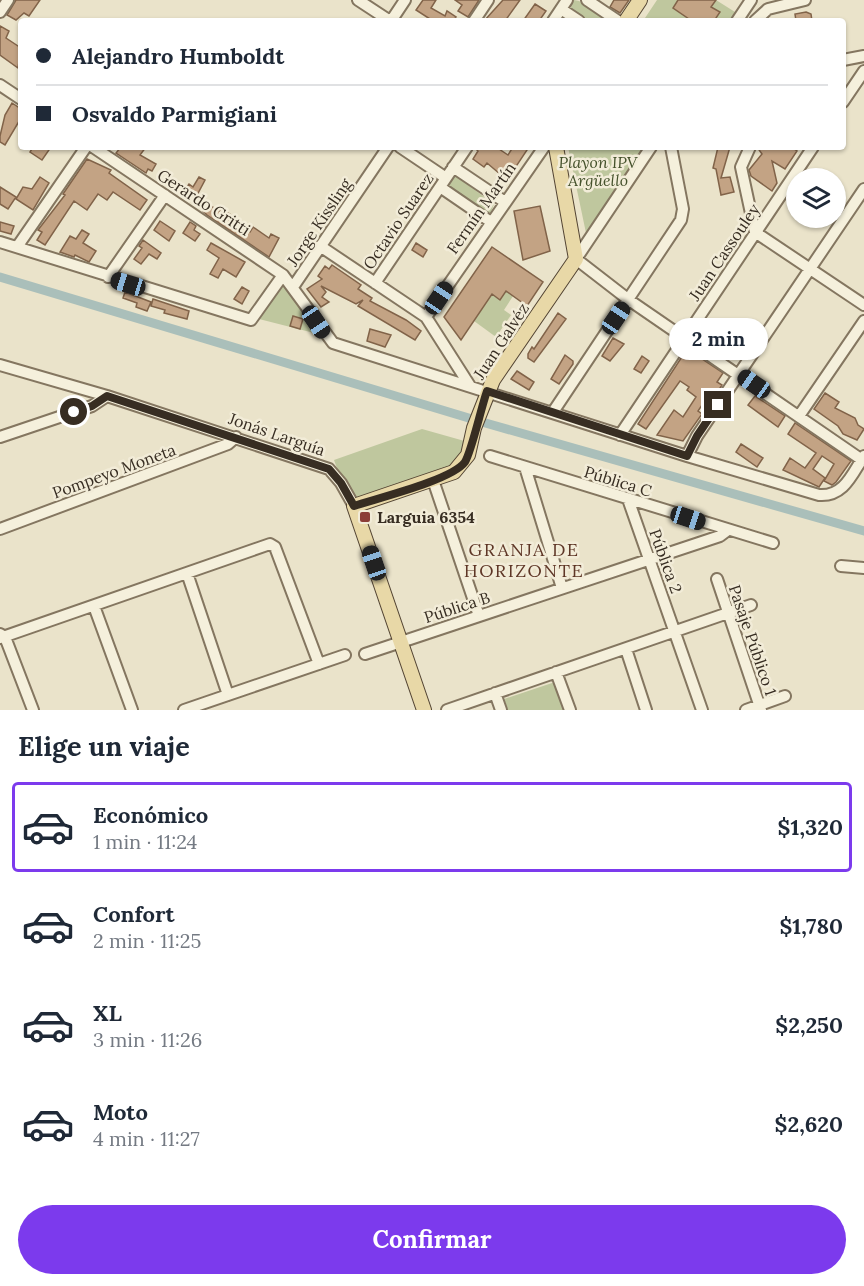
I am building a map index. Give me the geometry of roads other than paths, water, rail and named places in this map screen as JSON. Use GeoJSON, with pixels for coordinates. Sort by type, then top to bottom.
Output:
{"type":"FeatureCollection","features":[{"type":"Feature","properties":{"kind":"main road"},"geometry":{"type":"LineString","coordinates":[[628,18],[640,0]]}},
{"type":"Feature","properties":{"kind":"main road"},"geometry":{"type":"LineString","coordinates":[[557,150],[576,259]]}},
{"type":"Feature","properties":{"kind":"main road","name":"Juan Galvéz"},"geometry":{"type":"LineString","coordinates":[[354,506],[454,472],[465,461],[487,391],[576,259]]}},
{"type":"Feature","properties":{"kind":"main road","name":"Jonás Larguía"},"geometry":{"type":"LineString","coordinates":[[354,506],[424,710]]}},
{"type":"Feature","properties":{"kind":"street"},"geometry":{"type":"LineString","coordinates":[[0,12],[8,0]]}},
{"type":"Feature","properties":{"kind":"street"},"geometry":{"type":"LineString","coordinates":[[358,0],[386,18]]}},
{"type":"Feature","properties":{"kind":"street"},"geometry":{"type":"LineString","coordinates":[[393,18],[405,0]]}},
{"type":"Feature","properties":{"kind":"street"},"geometry":{"type":"LineString","coordinates":[[476,18],[488,0]]}},
{"type":"Feature","properties":{"kind":"street"},"geometry":{"type":"LineString","coordinates":[[587,0],[614,18]]}},
{"type":"Feature","properties":{"kind":"street"},"geometry":{"type":"LineString","coordinates":[[739,18],[751,0]]}},
{"type":"Feature","properties":{"kind":"street"},"geometry":{"type":"LineString","coordinates":[[758,18],[768,9],[805,0]]}},
{"type":"Feature","properties":{"kind":"street"},"geometry":{"type":"LineString","coordinates":[[554,18],[564,5],[576,18]]}},
{"type":"Feature","properties":{"kind":"street"},"geometry":{"type":"LineString","coordinates":[[846,59],[864,56]]}},
{"type":"Feature","properties":{"kind":"street"},"geometry":{"type":"LineString","coordinates":[[846,98],[864,71]]}},
{"type":"Feature","properties":{"kind":"street"},"geometry":{"type":"LineString","coordinates":[[0,85],[18,97]]}},
{"type":"Feature","properties":{"kind":"street"},"geometry":{"type":"LineString","coordinates":[[17,247],[84,150]]}},
{"type":"Feature","properties":{"kind":"street","name":"Gerardo Gritti"},"geometry":{"type":"LineString","coordinates":[[98,150],[283,275],[293,287]]}},
{"type":"Feature","properties":{"kind":"street","name":"Jorge Kissling"},"geometry":{"type":"LineString","coordinates":[[386,150],[293,287],[333,343],[470,386]]}},
{"type":"Feature","properties":{"kind":"street"},"geometry":{"type":"LineString","coordinates":[[404,150],[491,222]]}},
{"type":"Feature","properties":{"kind":"street","name":"Octavio Suarez"},"geometry":{"type":"LineString","coordinates":[[375,283],[465,150]]}},
{"type":"Feature","properties":{"kind":"street","name":"Fermín Martín"},"geometry":{"type":"LineString","coordinates":[[426,317],[542,150]]}},
{"type":"Feature","properties":{"kind":"street","name":"Juan Galvéz"},"geometry":{"type":"LineString","coordinates":[[576,259],[649,150]]}},
{"type":"Feature","properties":{"kind":"street"},"geometry":{"type":"LineString","coordinates":[[553,412],[683,215],[672,150]]}},
{"type":"Feature","properties":{"kind":"street"},"geometry":{"type":"LineString","coordinates":[[749,150],[741,167],[755,232],[864,305]]}},
{"type":"Feature","properties":{"kind":"street","name":"Juan Cassouley"},"geometry":{"type":"LineString","coordinates":[[620,435],[811,150]]}},
{"type":"Feature","properties":{"kind":"street"},"geometry":{"type":"LineString","coordinates":[[453,167],[505,202]]}},
{"type":"Feature","properties":{"kind":"street"},"geometry":{"type":"LineString","coordinates":[[687,456],[697,436],[864,189]]}},
{"type":"Feature","properties":{"kind":"street"},"geometry":{"type":"LineString","coordinates":[[108,277],[165,195]]}},
{"type":"Feature","properties":{"kind":"street"},"geometry":{"type":"LineString","coordinates":[[0,242],[251,320],[283,275]]}},
{"type":"Feature","properties":{"kind":"street"},"geometry":{"type":"LineString","coordinates":[[321,246],[426,317],[470,386],[687,456],[819,495],[837,492],[845,485],[863,458],[629,300],[576,259]]}},
{"type":"Feature","properties":{"kind":"street"},"geometry":{"type":"LineString","coordinates":[[800,416],[864,321]]}},
{"type":"Feature","properties":{"kind":"street","name":"Jonás Larguía"},"geometry":{"type":"LineString","coordinates":[[0,365],[237,437],[329,469],[341,483],[354,506]]}},
{"type":"Feature","properties":{"kind":"street"},"geometry":{"type":"LineString","coordinates":[[0,437],[92,406],[107,396]]}},
{"type":"Feature","properties":{"kind":"street","name":"Pompeyo Moneta"},"geometry":{"type":"LineString","coordinates":[[0,529],[228,444],[237,437]]}},
{"type":"Feature","properties":{"kind":"street","name":"Pública C"},"geometry":{"type":"LineString","coordinates":[[490,456],[773,543]]}},
{"type":"Feature","properties":{"kind":"street"},"geometry":{"type":"LineString","coordinates":[[525,467],[562,588]]}},
{"type":"Feature","properties":{"kind":"street"},"geometry":{"type":"LineString","coordinates":[[433,480],[479,616]]}},
{"type":"Feature","properties":{"kind":"street","name":"Pública 2"},"geometry":{"type":"LineString","coordinates":[[628,499],[702,710]]}},
{"type":"Feature","properties":{"kind":"street","name":"Pública B"},"geometry":{"type":"LineString","coordinates":[[365,654],[720,536],[728,530]]}},
{"type":"Feature","properties":{"kind":"street"},"geometry":{"type":"LineString","coordinates":[[33,710],[2,636],[265,545],[275,547],[318,664]]}},
{"type":"Feature","properties":{"kind":"street"},"geometry":{"type":"LineString","coordinates":[[842,566],[864,568]]}},
{"type":"Feature","properties":{"kind":"street"},"geometry":{"type":"LineString","coordinates":[[187,573],[228,695]]}},
{"type":"Feature","properties":{"kind":"street","name":"Pasaje Público 1"},"geometry":{"type":"LineString","coordinates":[[717,579],[760,708]]}},
{"type":"Feature","properties":{"kind":"street"},"geometry":{"type":"LineString","coordinates":[[447,710],[751,605]]}},
{"type":"Feature","properties":{"kind":"street"},"geometry":{"type":"LineString","coordinates":[[94,606],[132,710]]}},
{"type":"Feature","properties":{"kind":"street"},"geometry":{"type":"LineString","coordinates":[[626,649],[646,710]]}},
{"type":"Feature","properties":{"kind":"street"},"geometry":{"type":"LineString","coordinates":[[184,710],[345,655]]}},
{"type":"Feature","properties":{"kind":"street"},"geometry":{"type":"LineString","coordinates":[[556,672],[570,710]]}},
{"type":"Feature","properties":{"kind":"street"},"geometry":{"type":"LineString","coordinates":[[495,693],[501,710]]}},
{"type":"Feature","properties":{"kind":"street"},"geometry":{"type":"LineString","coordinates":[[746,710],[760,708],[785,696]]}},
{"type":"Feature","properties":{"kind":"waterway"},"geometry":{"type":"LineString","coordinates":[[0,277],[482,422],[864,531]]}},
{"type":"Feature","properties":{"kind":"place","name":"Larguia 6354"},"geometry":{"type":"Point","coordinates":[365,517]}},
{"type":"Feature","properties":{"kind":"district","name":"GRANJA DE HORIZONTE"},"geometry":{"type":"Point","coordinates":[524,559]}},
{"type":"Feature","properties":{"kind":"park label","name":"Playon IPV Argüello"},"geometry":{"type":"Point","coordinates":[598,171]}}]}
